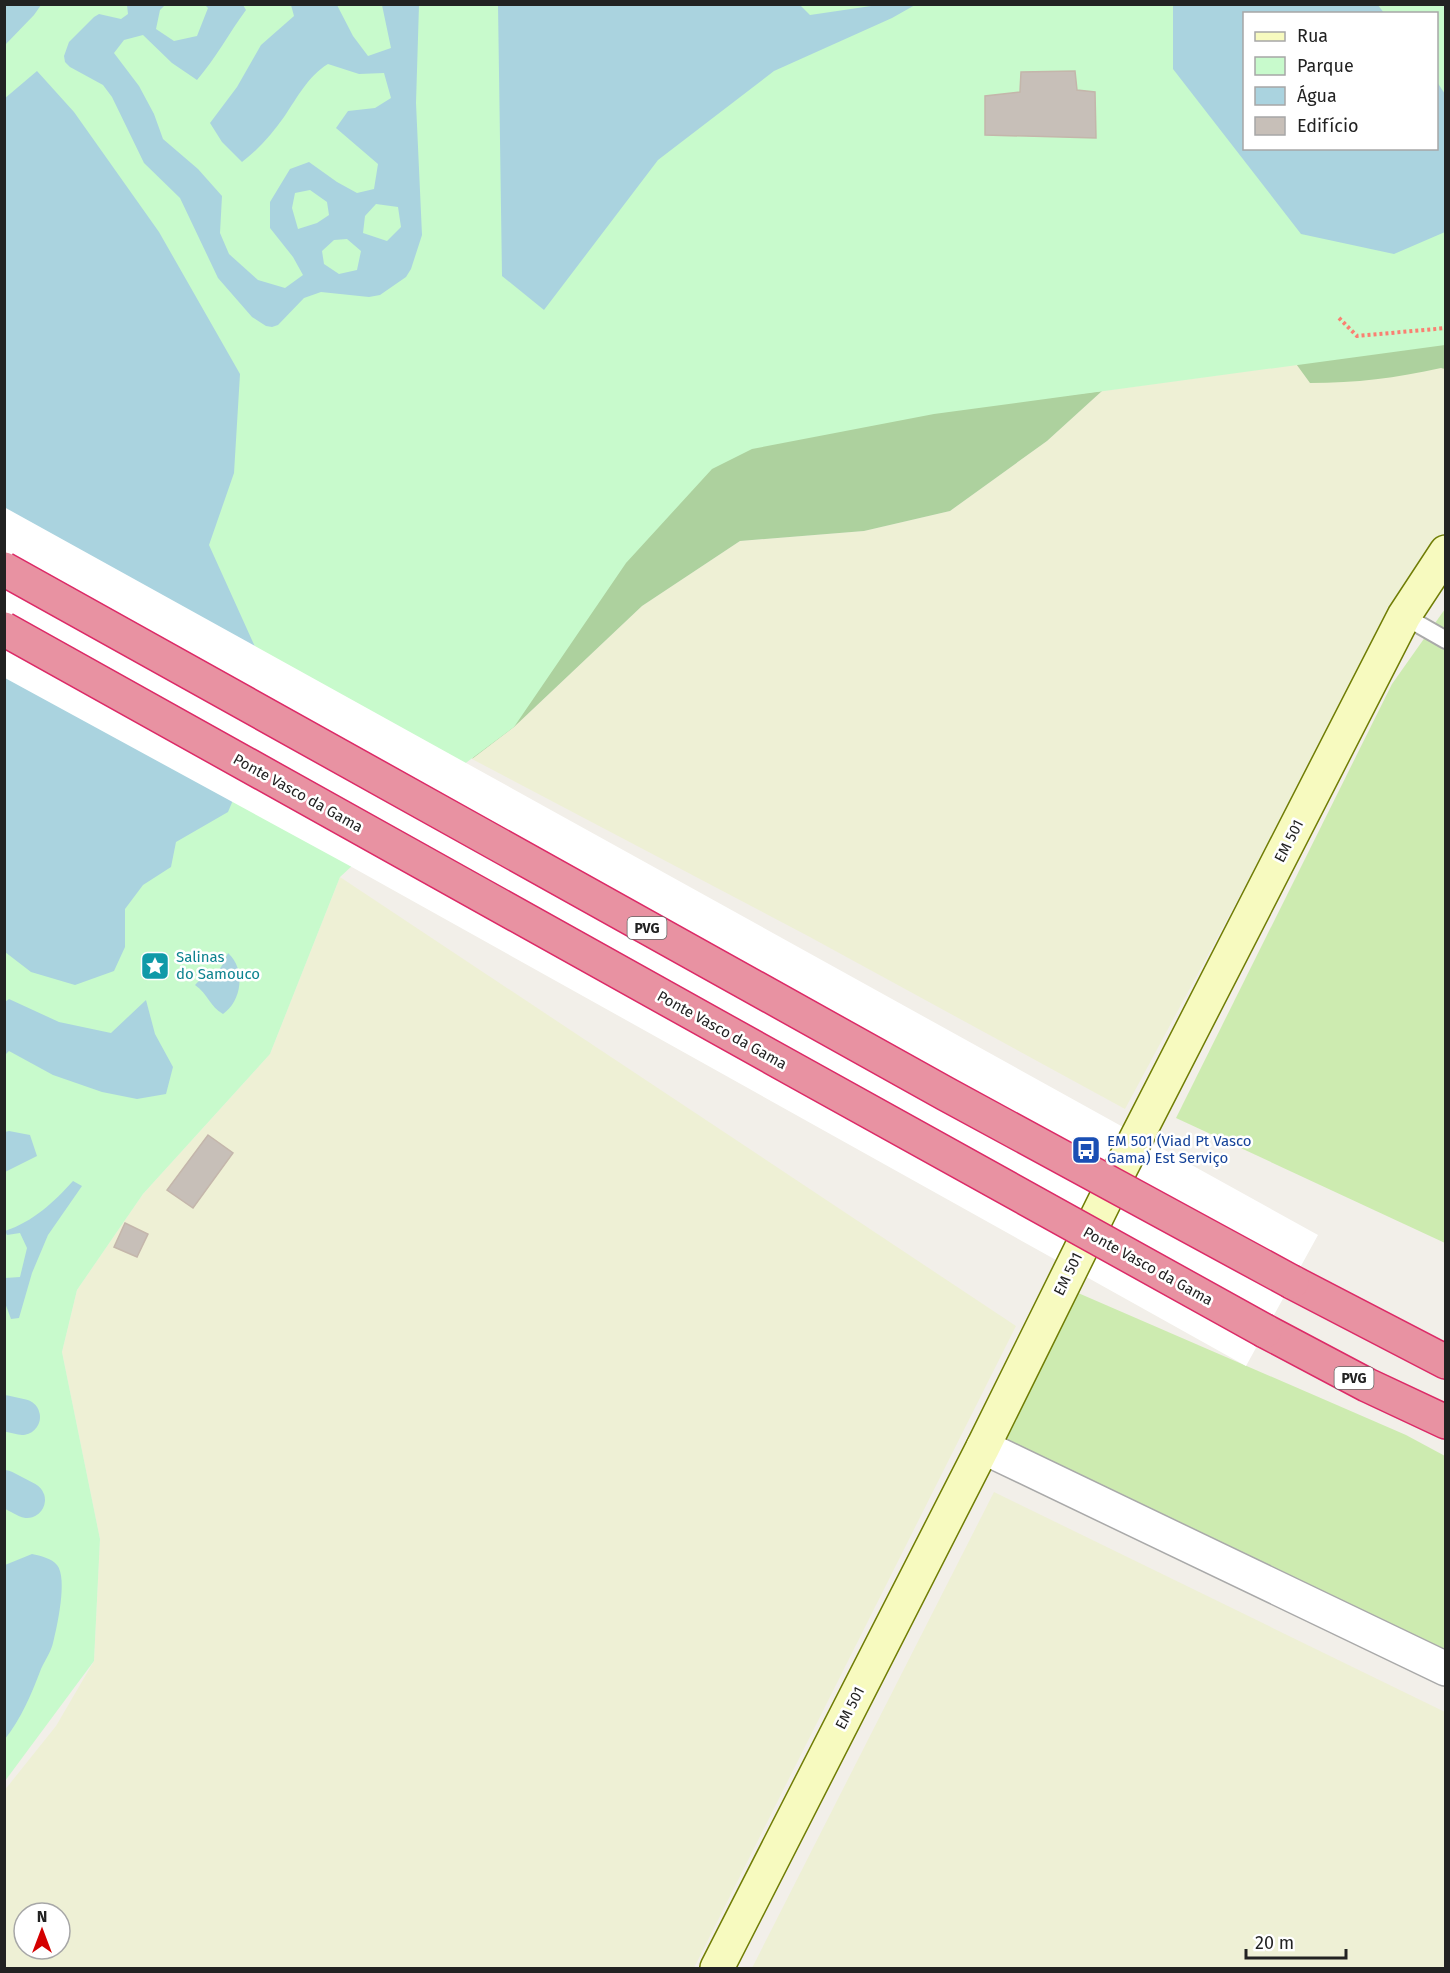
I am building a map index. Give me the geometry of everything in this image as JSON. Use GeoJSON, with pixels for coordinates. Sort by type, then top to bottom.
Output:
{"type":"FeatureCollection","features":[{"type":"Feature","properties":{"kind":"highway","name":"PVG"},"geometry":{"type":"LineString","coordinates":[[4,569],[946,1094],[1292,1282],[1446,1362]]}},
{"type":"Feature","properties":{"kind":"highway","name":"Ponte Vasco da Gama"},"geometry":{"type":"LineString","coordinates":[[4,629],[1265,1331],[1367,1385],[1446,1422]]}},
{"type":"Feature","properties":{"kind":"main road","name":"EM 501"},"geometry":{"type":"LineString","coordinates":[[717,1968],[983,1447],[1121,1168],[1404,616],[1446,552]]}},
{"type":"Feature","properties":{"kind":"street"},"geometry":{"type":"LineString","coordinates":[[983,1447],[1446,1669]]}},
{"type":"Feature","properties":{"kind":"lane"},"geometry":{"type":"LineString","coordinates":[[1404,616],[1446,640]]}},
{"type":"Feature","properties":{"kind":"path"},"geometry":{"type":"LineString","coordinates":[[1339,318],[1357,336],[1446,328]]}},
{"type":"Feature","properties":{"kind":"green space","name":"Salinas do Samouco"},"geometry":{"type":"Polygon","coordinates":[[[5,5],[1445,5],[1445,345],[934,414],[752,449],[712,469],[626,563],[514,727],[455,771],[340,877],[270,1054],[143,1194],[77,1290],[62,1352],[100,1539],[94,1661],[5,1781],[5,5]]]}},
{"type":"Feature","properties":{"kind":"green space"},"geometry":{"type":"Polygon","coordinates":[[[1445,331],[1445,369],[1376,379],[1310,383],[1294,361],[1445,331]]]}},
{"type":"Feature","properties":{"kind":"green space"},"geometry":{"type":"Polygon","coordinates":[[[1437,345],[1445,346],[1445,531],[1402,594],[1125,1109],[808,936],[472,759],[514,727],[642,606],[740,541],[864,531],[950,511],[1047,441],[1102,391],[1437,345]]]}},
{"type":"Feature","properties":{"kind":"green space"},"geometry":{"type":"Polygon","coordinates":[[[1102,391],[1047,441],[950,511],[864,531],[740,541],[642,606],[514,727],[472,759],[683,442],[1102,391]]]}},
{"type":"Feature","properties":{"kind":"green space"},"geometry":{"type":"Polygon","coordinates":[[[1445,609],[1445,1243],[1176,1118],[1392,684],[1445,609]]]}},
{"type":"Feature","properties":{"kind":"green space"},"geometry":{"type":"Polygon","coordinates":[[[340,877],[1016,1326],[694,1968],[5,1968],[4,1791],[56,1726],[94,1661],[100,1539],[62,1352],[77,1290],[143,1194],[270,1054],[340,877]]]}},
{"type":"Feature","properties":{"kind":"green space"},"geometry":{"type":"Polygon","coordinates":[[[1062,1286],[1406,1435],[1445,1456],[1445,1669],[983,1447],[1062,1286]]]}},
{"type":"Feature","properties":{"kind":"green space"},"geometry":{"type":"Polygon","coordinates":[[[994,1492],[1445,1712],[1445,1968],[752,1968],[994,1492]]]}},
{"type":"Feature","properties":{"kind":"water"},"geometry":{"type":"Polygon","coordinates":[[[5,4],[41,5],[5,45],[5,4]]]}},
{"type":"Feature","properties":{"kind":"water"},"geometry":{"type":"Polygon","coordinates":[[[127,5],[165,5],[160,10],[156,29],[174,41],[197,36],[208,8],[205,5],[243,5],[246,10],[197,80],[172,63],[143,35],[124,40],[114,53],[139,86],[154,114],[163,139],[198,169],[222,196],[220,233],[229,254],[258,280],[285,288],[303,275],[293,257],[270,228],[270,202],[290,169],[309,162],[357,193],[374,189],[378,164],[336,128],[348,111],[375,108],[391,98],[384,73],[359,74],[328,64],[309,81],[270,135],[242,162],[222,142],[210,123],[237,87],[261,45],[294,16],[291,5],[337,5],[353,36],[368,56],[391,48],[382,5],[419,5],[416,103],[422,235],[411,269],[406,277],[380,295],[369,297],[321,292],[304,298],[278,325],[272,327],[252,317],[218,278],[180,198],[144,163],[112,97],[103,85],[65,62],[64,56],[69,42],[94,17],[99,14],[121,19],[128,14],[127,5]],[[310,190],[295,193],[292,208],[298,229],[317,223],[329,215],[327,202],[310,190]],[[376,204],[365,216],[363,233],[387,241],[401,227],[398,207],[376,204]],[[347,239],[334,240],[322,251],[324,264],[339,274],[357,270],[361,251],[347,239]]]}},
{"type":"Feature","properties":{"kind":"water"},"geometry":{"type":"Polygon","coordinates":[[[498,5],[800,5],[810,15],[878,5],[915,5],[892,18],[774,71],[658,160],[544,310],[502,276],[498,5]]]}},
{"type":"Feature","properties":{"kind":"water"},"geometry":{"type":"Polygon","coordinates":[[[1173,5],[1378,5],[1383,12],[1243,12],[1243,150],[1438,150],[1438,84],[1445,94],[1445,232],[1394,254],[1301,234],[1173,69],[1173,5]]]}},
{"type":"Feature","properties":{"kind":"water"},"geometry":{"type":"Polygon","coordinates":[[[37,71],[74,112],[159,232],[240,374],[234,473],[209,545],[265,669],[257,743],[228,812],[176,842],[171,867],[143,885],[125,909],[125,947],[114,971],[75,985],[31,972],[5,952],[4,99],[37,71]]]}},
{"type":"Feature","properties":{"kind":"water"},"geometry":{"type":"Polygon","coordinates":[[[228,953],[237,967],[239,985],[234,1001],[223,1014],[195,985],[218,970],[228,953]]]}},
{"type":"Feature","properties":{"kind":"water"},"geometry":{"type":"Polygon","coordinates":[[[9,999],[59,1022],[111,1033],[146,1000],[155,1034],[173,1067],[166,1094],[137,1099],[102,1092],[53,1075],[9,1051],[5,1055],[5,1002],[9,999]]]}},
{"type":"Feature","properties":{"kind":"water"},"geometry":{"type":"Polygon","coordinates":[[[5,1132],[30,1135],[37,1156],[5,1172],[5,1132]]]}},
{"type":"Feature","properties":{"kind":"water"},"geometry":{"type":"Polygon","coordinates":[[[73,1181],[82,1186],[48,1235],[32,1273],[19,1318],[11,1319],[5,1303],[5,1278],[20,1277],[27,1248],[20,1233],[7,1235],[5,1231],[25,1222],[42,1210],[73,1181]]]}},
{"type":"Feature","properties":{"kind":"water"},"geometry":{"type":"Polygon","coordinates":[[[32,1554],[52,1561],[60,1571],[62,1591],[59,1615],[51,1650],[26,1706],[5,1739],[5,1565],[32,1554]]]}},
{"type":"Feature","properties":{"kind":"pier"},"geometry":{"type":"Polygon","coordinates":[[[4,507],[1318,1235],[1246,1366],[350,866],[5,678],[4,507]]]}},
{"type":"Feature","properties":{"kind":"building"},"geometry":{"type":"Polygon","coordinates":[[[1075,71],[1077,90],[1095,92],[1096,138],[985,135],[985,96],[1020,92],[1021,72],[1075,71]]]}},
{"type":"Feature","properties":{"kind":"building"},"geometry":{"type":"Polygon","coordinates":[[[208,1135],[233,1153],[193,1208],[167,1190],[208,1135]]]}},
{"type":"Feature","properties":{"kind":"building"},"geometry":{"type":"Polygon","coordinates":[[[125,1223],[148,1234],[137,1257],[114,1247],[125,1223]]]}},
{"type":"Feature","properties":{"kind":"waterway"},"geometry":{"type":"LineString","coordinates":[[4,1413],[22,1417]]}},
{"type":"Feature","properties":{"kind":"waterway"},"geometry":{"type":"LineString","coordinates":[[4,1488],[27,1500]]}},
{"type":"Feature","properties":{"kind":"place","name":"Salinas do Samouco"},"geometry":{"type":"Point","coordinates":[155,966]}},
{"type":"Feature","properties":{"kind":"place","name":"EM 501 (Viad Pt Vasco Gama) Est Serviço"},"geometry":{"type":"Point","coordinates":[1086,1150]}}]}
